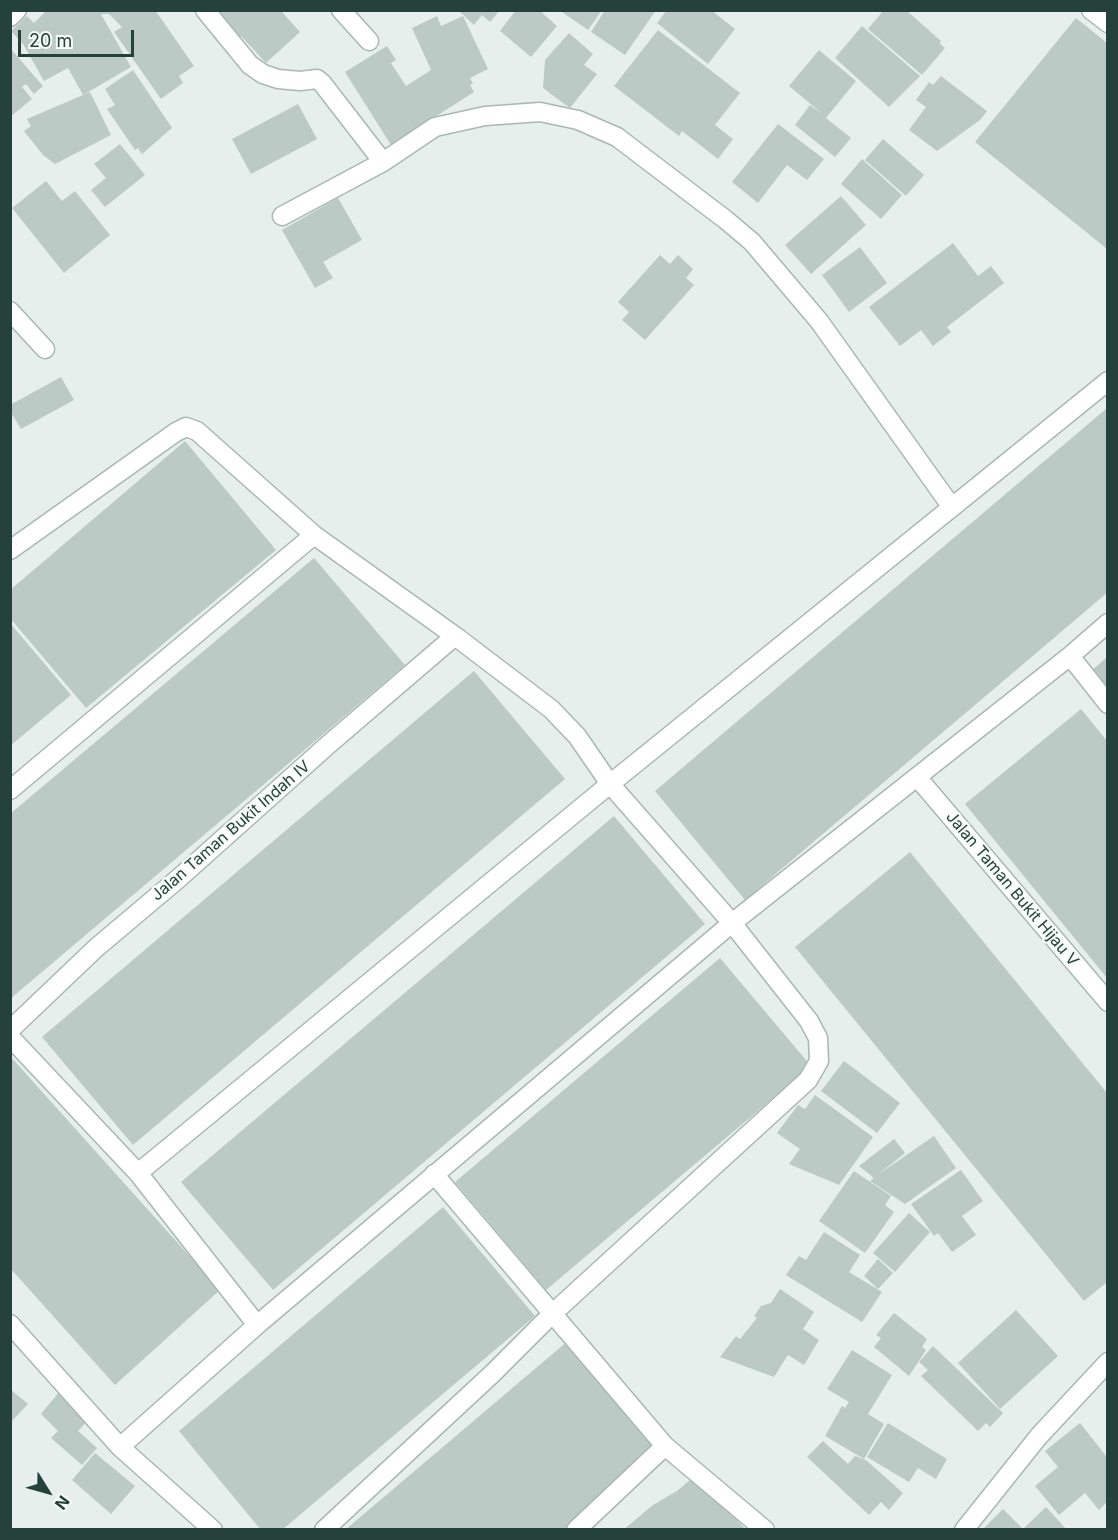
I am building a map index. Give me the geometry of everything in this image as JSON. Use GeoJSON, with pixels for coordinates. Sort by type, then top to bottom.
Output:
{"type":"FeatureCollection","features":[{"type":"Feature","properties":{"kind":"street"},"geometry":{"type":"LineString","coordinates":[[10,17],[17,10]]}},
{"type":"Feature","properties":{"kind":"street"},"geometry":{"type":"LineString","coordinates":[[204,10],[250,65],[263,74],[278,79],[300,81],[317,79],[322,83],[383,162]]}},
{"type":"Feature","properties":{"kind":"street"},"geometry":{"type":"LineString","coordinates":[[340,10],[369,41]]}},
{"type":"Feature","properties":{"kind":"street"},"geometry":{"type":"LineString","coordinates":[[1091,10],[1107,23]]}},
{"type":"Feature","properties":{"kind":"street"},"geometry":{"type":"LineString","coordinates":[[282,216],[383,162],[435,127],[485,116],[540,111],[578,120],[617,137],[752,242],[819,321],[951,506]]}},
{"type":"Feature","properties":{"kind":"street"},"geometry":{"type":"LineString","coordinates":[[10,311],[45,349]]}},
{"type":"Feature","properties":{"kind":"street"},"geometry":{"type":"LineString","coordinates":[[138,1173],[609,784],[1107,381]]}},
{"type":"Feature","properties":{"kind":"street"},"geometry":{"type":"LineString","coordinates":[[10,550],[176,432],[186,427],[197,431],[314,535],[455,636],[551,709],[577,736],[609,784],[732,923],[809,1021],[818,1038],[819,1061],[808,1080],[552,1314],[492,1374],[324,1530]]}},
{"type":"Feature","properties":{"kind":"street"},"geometry":{"type":"LineString","coordinates":[[10,790],[314,535]]}},
{"type":"Feature","properties":{"kind":"street"},"geometry":{"type":"LineString","coordinates":[[120,1448],[257,1325],[732,923],[1070,656],[1107,623]]}},
{"type":"Feature","properties":{"kind":"street","name":"Jalan Taman Bukit Indah IV"},"geometry":{"type":"LineString","coordinates":[[10,1030],[96,948],[455,636]]}},
{"type":"Feature","properties":{"kind":"street"},"geometry":{"type":"LineString","coordinates":[[1070,656],[1107,704]]}},
{"type":"Feature","properties":{"kind":"street","name":"Jalan Taman Bukit Hijau V"},"geometry":{"type":"LineString","coordinates":[[918,777],[1107,1002]]}},
{"type":"Feature","properties":{"kind":"street"},"geometry":{"type":"LineString","coordinates":[[10,1037],[138,1173],[257,1325]]}},
{"type":"Feature","properties":{"kind":"street"},"geometry":{"type":"LineString","coordinates":[[434,1174],[664,1446],[765,1530]]}},
{"type":"Feature","properties":{"kind":"street"},"geometry":{"type":"LineString","coordinates":[[10,1324],[120,1448],[213,1530]]}},
{"type":"Feature","properties":{"kind":"street"},"geometry":{"type":"LineString","coordinates":[[964,1530],[1039,1436],[1107,1362]]}},
{"type":"Feature","properties":{"kind":"street"},"geometry":{"type":"LineString","coordinates":[[576,1530],[664,1446]]}},
{"type":"Feature","properties":{"kind":"building"},"geometry":{"type":"Polygon","coordinates":[[[47,10],[155,10],[194,66],[179,76],[183,83],[161,99],[114,32],[122,27],[109,14],[101,14],[131,67],[83,95],[68,68],[44,81],[23,44],[11,31],[27,16],[34,23],[47,10]]]}},
{"type":"Feature","properties":{"kind":"building"},"geometry":{"type":"Polygon","coordinates":[[[213,10],[280,10],[300,32],[266,63],[241,36],[238,38],[213,10]]]}},
{"type":"Feature","properties":{"kind":"building"},"geometry":{"type":"Polygon","coordinates":[[[458,10],[500,10],[490,22],[482,15],[474,25],[458,10]]]}},
{"type":"Feature","properties":{"kind":"building"},"geometry":{"type":"Polygon","coordinates":[[[516,10],[539,10],[557,26],[531,57],[500,31],[516,10]]]}},
{"type":"Feature","properties":{"kind":"building"},"geometry":{"type":"Polygon","coordinates":[[[559,10],[602,10],[588,30],[559,10]]]}},
{"type":"Feature","properties":{"kind":"building"},"geometry":{"type":"Polygon","coordinates":[[[605,10],[656,10],[625,55],[591,32],[605,10]]]}},
{"type":"Feature","properties":{"kind":"building"},"geometry":{"type":"Polygon","coordinates":[[[667,10],[711,10],[735,29],[708,64],[657,23],[667,10]]]}},
{"type":"Feature","properties":{"kind":"building"},"geometry":{"type":"Polygon","coordinates":[[[884,10],[906,10],[941,41],[940,44],[945,48],[922,75],[868,29],[884,10]]]}},
{"type":"Feature","properties":{"kind":"building"},"geometry":{"type":"Polygon","coordinates":[[[437,16],[441,26],[463,16],[488,69],[470,78],[473,84],[470,85],[474,92],[391,145],[345,72],[387,46],[396,60],[391,63],[406,86],[431,70],[412,28],[437,16]]]}},
{"type":"Feature","properties":{"kind":"building"},"geometry":{"type":"Polygon","coordinates":[[[1076,18],[1107,43],[1107,249],[975,142],[1076,18]]]}},
{"type":"Feature","properties":{"kind":"building"},"geometry":{"type":"Polygon","coordinates":[[[862,26],[920,76],[889,107],[835,58],[862,26]]]}},
{"type":"Feature","properties":{"kind":"building"},"geometry":{"type":"Polygon","coordinates":[[[658,30],[740,93],[715,125],[733,139],[718,159],[682,131],[679,136],[614,86],[658,30]]]}},
{"type":"Feature","properties":{"kind":"building"},"geometry":{"type":"Polygon","coordinates":[[[569,33],[593,54],[584,65],[597,74],[570,108],[543,88],[545,60],[569,33]]]}},
{"type":"Feature","properties":{"kind":"building"},"geometry":{"type":"Polygon","coordinates":[[[10,48],[43,86],[34,94],[26,84],[22,87],[32,99],[10,117],[10,48]]]}},
{"type":"Feature","properties":{"kind":"building"},"geometry":{"type":"Polygon","coordinates":[[[819,50],[856,81],[826,118],[851,138],[835,157],[795,125],[810,105],[824,115],[789,86],[819,50]]]}},
{"type":"Feature","properties":{"kind":"building"},"geometry":{"type":"Polygon","coordinates":[[[133,70],[172,128],[142,154],[138,148],[135,150],[107,109],[115,105],[105,89],[133,70]]]}},
{"type":"Feature","properties":{"kind":"building"},"geometry":{"type":"Polygon","coordinates":[[[941,76],[987,111],[980,120],[937,151],[909,130],[926,107],[916,100],[929,82],[933,85],[941,76]]]}},
{"type":"Feature","properties":{"kind":"building"},"geometry":{"type":"Polygon","coordinates":[[[90,92],[111,135],[55,164],[43,155],[24,131],[31,126],[27,119],[90,92]]]}},
{"type":"Feature","properties":{"kind":"building"},"geometry":{"type":"Polygon","coordinates":[[[298,104],[317,139],[251,174],[232,139],[298,104]]]}},
{"type":"Feature","properties":{"kind":"building"},"geometry":{"type":"Polygon","coordinates":[[[778,124],[824,159],[807,180],[787,165],[758,203],[732,182],[778,124]]]}},
{"type":"Feature","properties":{"kind":"building"},"geometry":{"type":"Polygon","coordinates":[[[883,139],[924,175],[906,196],[865,160],[883,139]]]}},
{"type":"Feature","properties":{"kind":"building"},"geometry":{"type":"Polygon","coordinates":[[[120,144],[145,175],[105,207],[91,190],[106,178],[94,164],[120,144]]]}},
{"type":"Feature","properties":{"kind":"building"},"geometry":{"type":"Polygon","coordinates":[[[862,159],[902,195],[881,219],[841,184],[862,159]]]}},
{"type":"Feature","properties":{"kind":"building"},"geometry":{"type":"Polygon","coordinates":[[[46,181],[62,201],[75,191],[110,235],[64,273],[12,208],[46,181]]]}},
{"type":"Feature","properties":{"kind":"building"},"geometry":{"type":"Polygon","coordinates":[[[841,196],[866,225],[811,274],[785,245],[841,196]]]}},
{"type":"Feature","properties":{"kind":"building"},"geometry":{"type":"Polygon","coordinates":[[[338,198],[362,240],[323,262],[333,278],[315,288],[282,230],[338,198]]]}},
{"type":"Feature","properties":{"kind":"building"},"geometry":{"type":"Polygon","coordinates":[[[953,243],[978,276],[991,266],[1004,283],[947,327],[951,332],[933,346],[921,330],[900,346],[869,307],[953,243]]]}},
{"type":"Feature","properties":{"kind":"building"},"geometry":{"type":"Polygon","coordinates":[[[860,247],[887,283],[849,312],[822,275],[860,247]]]}},
{"type":"Feature","properties":{"kind":"building"},"geometry":{"type":"Polygon","coordinates":[[[660,255],[670,264],[678,255],[693,269],[686,278],[694,285],[645,340],[622,320],[629,312],[618,302],[660,255]]]}},
{"type":"Feature","properties":{"kind":"building"},"geometry":{"type":"Polygon","coordinates":[[[61,377],[74,400],[21,429],[10,411],[10,405],[61,377]]]}},
{"type":"Feature","properties":{"kind":"building"},"geometry":{"type":"Polygon","coordinates":[[[1107,408],[1107,593],[745,900],[655,791],[1107,408]]]}},
{"type":"Feature","properties":{"kind":"building"},"geometry":{"type":"Polygon","coordinates":[[[185,441],[276,550],[86,708],[10,618],[10,590],[185,441]]]}},
{"type":"Feature","properties":{"kind":"building"},"geometry":{"type":"Polygon","coordinates":[[[314,558],[405,665],[10,999],[10,814],[314,558]]]}},
{"type":"Feature","properties":{"kind":"building"},"geometry":{"type":"Polygon","coordinates":[[[10,623],[71,695],[10,746],[10,623]]]}},
{"type":"Feature","properties":{"kind":"building"},"geometry":{"type":"Polygon","coordinates":[[[1107,657],[1107,694],[1090,672],[1107,657]]]}},
{"type":"Feature","properties":{"kind":"building"},"geometry":{"type":"Polygon","coordinates":[[[474,671],[565,779],[133,1145],[42,1037],[474,671]]]}},
{"type":"Feature","properties":{"kind":"building"},"geometry":{"type":"Polygon","coordinates":[[[1081,709],[1107,741],[1107,978],[965,804],[1081,709]]]}},
{"type":"Feature","properties":{"kind":"building"},"geometry":{"type":"Polygon","coordinates":[[[614,816],[705,924],[273,1290],[181,1182],[614,816]]]}},
{"type":"Feature","properties":{"kind":"building"},"geometry":{"type":"Polygon","coordinates":[[[910,852],[1107,1093],[1107,1282],[1084,1301],[795,947],[910,852]]]}},
{"type":"Feature","properties":{"kind":"building"},"geometry":{"type":"Polygon","coordinates":[[[720,958],[811,1066],[546,1290],[455,1182],[720,958]]]}},
{"type":"Feature","properties":{"kind":"building"},"geometry":{"type":"Polygon","coordinates":[[[10,1056],[220,1290],[115,1385],[10,1268],[10,1056]]]}},
{"type":"Feature","properties":{"kind":"building"},"geometry":{"type":"Polygon","coordinates":[[[844,1061],[900,1103],[877,1133],[821,1091],[844,1061]]]}},
{"type":"Feature","properties":{"kind":"building"},"geometry":{"type":"Polygon","coordinates":[[[815,1095],[873,1137],[839,1185],[789,1164],[800,1149],[777,1133],[798,1105],[805,1109],[815,1095]]]}},
{"type":"Feature","properties":{"kind":"building"},"geometry":{"type":"Polygon","coordinates":[[[934,1136],[956,1168],[905,1204],[870,1181],[874,1178],[859,1166],[894,1139],[905,1153],[879,1174],[934,1136]]]}},
{"type":"Feature","properties":{"kind":"building"},"geometry":{"type":"Polygon","coordinates":[[[961,1170],[983,1201],[962,1216],[976,1235],[952,1252],[938,1233],[934,1236],[911,1204],[961,1170]]]}},
{"type":"Feature","properties":{"kind":"building"},"geometry":{"type":"Polygon","coordinates":[[[854,1171],[891,1196],[885,1205],[894,1212],[865,1253],[819,1221],[854,1171]]]}},
{"type":"Feature","properties":{"kind":"building"},"geometry":{"type":"Polygon","coordinates":[[[443,1207],[535,1316],[282,1530],[261,1530],[179,1431],[443,1207]]]}},
{"type":"Feature","properties":{"kind":"building"},"geometry":{"type":"Polygon","coordinates":[[[909,1213],[930,1232],[895,1272],[873,1253],[909,1213]]]}},
{"type":"Feature","properties":{"kind":"building"},"geometry":{"type":"Polygon","coordinates":[[[824,1232],[860,1255],[849,1272],[882,1292],[862,1322],[786,1275],[799,1256],[806,1260],[824,1232]]]}},
{"type":"Feature","properties":{"kind":"building"},"geometry":{"type":"Polygon","coordinates":[[[878,1259],[893,1273],[878,1289],[864,1276],[878,1259]]]}},
{"type":"Feature","properties":{"kind":"building"},"geometry":{"type":"Polygon","coordinates":[[[780,1289],[814,1312],[803,1329],[819,1340],[804,1365],[788,1355],[774,1377],[720,1357],[736,1336],[740,1339],[757,1318],[754,1316],[761,1306],[771,1303],[780,1289]]]}},
{"type":"Feature","properties":{"kind":"building"},"geometry":{"type":"Polygon","coordinates":[[[1016,1310],[1058,1356],[1000,1409],[958,1363],[1016,1310]]]}},
{"type":"Feature","properties":{"kind":"building"},"geometry":{"type":"Polygon","coordinates":[[[894,1313],[927,1339],[922,1347],[926,1350],[909,1376],[874,1347],[881,1338],[876,1335],[894,1313]]]}},
{"type":"Feature","properties":{"kind":"building"},"geometry":{"type":"Polygon","coordinates":[[[569,1340],[657,1446],[563,1530],[345,1530],[569,1340]]]}},
{"type":"Feature","properties":{"kind":"building"},"geometry":{"type":"Polygon","coordinates":[[[933,1346],[1003,1413],[990,1427],[986,1423],[978,1431],[921,1376],[928,1370],[919,1362],[933,1346]]]}},
{"type":"Feature","properties":{"kind":"building"},"geometry":{"type":"Polygon","coordinates":[[[852,1350],[892,1375],[868,1414],[884,1424],[864,1459],[825,1436],[842,1406],[845,1408],[849,1402],[827,1389],[852,1350]]]}},
{"type":"Feature","properties":{"kind":"building"},"geometry":{"type":"Polygon","coordinates":[[[10,1389],[28,1404],[10,1423],[10,1389]]]}},
{"type":"Feature","properties":{"kind":"building"},"geometry":{"type":"Polygon","coordinates":[[[59,1392],[89,1419],[78,1431],[97,1448],[82,1465],[51,1438],[58,1431],[41,1414],[59,1392]]]}},
{"type":"Feature","properties":{"kind":"building"},"geometry":{"type":"Polygon","coordinates":[[[888,1423],[947,1459],[936,1479],[918,1468],[909,1482],[867,1457],[888,1423]]]}},
{"type":"Feature","properties":{"kind":"building"},"geometry":{"type":"Polygon","coordinates":[[[1080,1423],[1107,1455],[1107,1502],[1099,1510],[1085,1493],[1059,1515],[1035,1486],[1058,1467],[1045,1451],[1080,1423]]]}},
{"type":"Feature","properties":{"kind":"building"},"geometry":{"type":"Polygon","coordinates":[[[823,1441],[848,1464],[855,1456],[866,1460],[903,1493],[889,1510],[881,1502],[869,1515],[807,1457],[823,1441]]]}},
{"type":"Feature","properties":{"kind":"building"},"geometry":{"type":"Polygon","coordinates":[[[95,1453],[135,1486],[111,1514],[72,1480],[95,1453]]]}},
{"type":"Feature","properties":{"kind":"building"},"geometry":{"type":"Polygon","coordinates":[[[696,1475],[746,1530],[623,1530],[653,1505],[677,1491],[696,1475]]]}},
{"type":"Feature","properties":{"kind":"building"},"geometry":{"type":"Polygon","coordinates":[[[1046,1507],[1067,1530],[982,1530],[1003,1509],[1023,1529],[1046,1507]]]}}]}
